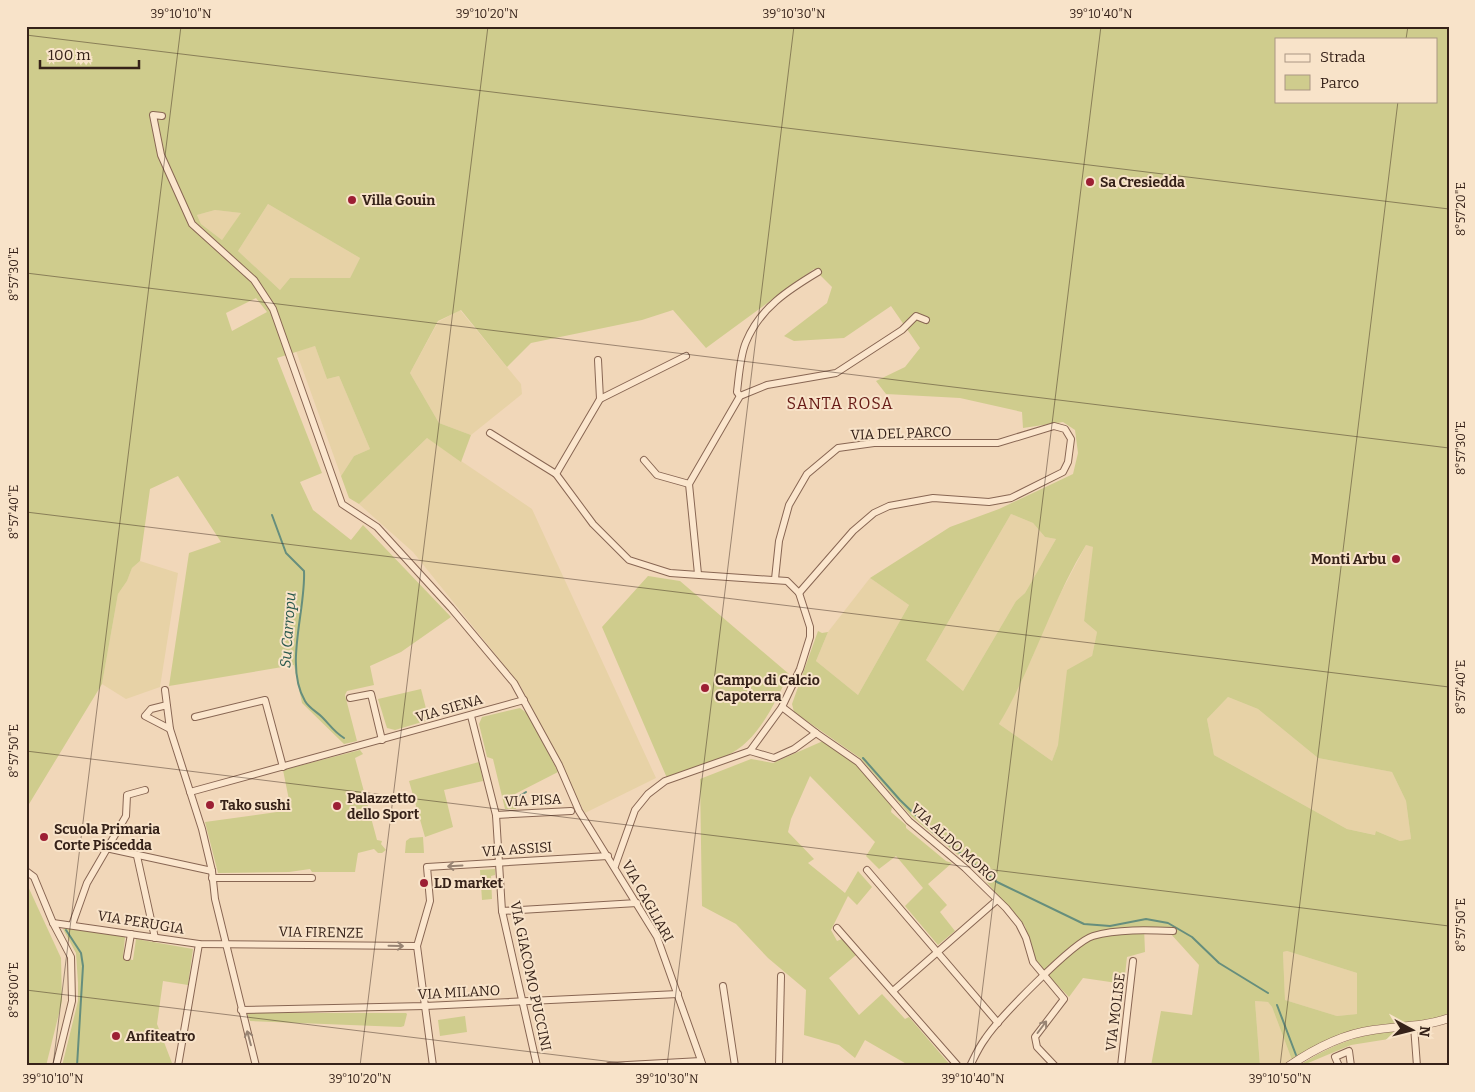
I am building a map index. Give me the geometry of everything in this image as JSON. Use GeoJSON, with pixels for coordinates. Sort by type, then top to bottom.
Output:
{"type":"FeatureCollection","features":[{"type":"Feature","properties":{"kind":"street","name":"VIA CAGLIARI"},"geometry":{"type":"LineString","coordinates":[[162,116],[153,115],[161,155],[176,193],[192,224],[254,280],[273,309],[342,504],[377,527],[457,615],[514,683],[579,811],[657,937],[702,1064]]}},
{"type":"Feature","properties":{"kind":"street"},"geometry":{"type":"LineString","coordinates":[[740,396],[737,392],[745,343],[757,321],[782,294],[818,272]]}},
{"type":"Feature","properties":{"kind":"street"},"geometry":{"type":"LineString","coordinates":[[698,574],[689,484],[740,396],[767,385],[836,373],[902,330],[916,316],[926,320]]}},
{"type":"Feature","properties":{"kind":"street"},"geometry":{"type":"LineString","coordinates":[[556,474],[600,399],[686,356]]}},
{"type":"Feature","properties":{"kind":"street"},"geometry":{"type":"LineString","coordinates":[[598,360],[600,399]]}},
{"type":"Feature","properties":{"kind":"street","name":"VIA DEL PARCO"},"geometry":{"type":"LineString","coordinates":[[775,579],[779,540],[788,505],[807,474],[838,448],[874,443],[998,443],[1054,426],[1065,429],[1071,439],[1068,462],[1063,472],[1011,498],[990,502],[933,498],[889,506],[874,513],[853,531],[799,593]]}},
{"type":"Feature","properties":{"kind":"street"},"geometry":{"type":"LineString","coordinates":[[490,433],[556,474],[593,524],[628,560],[670,572],[775,579],[792,584],[799,593],[810,627],[810,638],[800,669],[782,707],[750,751],[665,781],[648,794],[635,810],[614,866]]}},
{"type":"Feature","properties":{"kind":"street"},"geometry":{"type":"LineString","coordinates":[[644,460],[657,475],[689,484]]}},
{"type":"Feature","properties":{"kind":"street"},"geometry":{"type":"LineString","coordinates":[[165,690],[170,730],[212,870],[214,900],[256,1066]]}},
{"type":"Feature","properties":{"kind":"street"},"geometry":{"type":"LineString","coordinates":[[350,698],[371,694],[382,740]]}},
{"type":"Feature","properties":{"kind":"street"},"geometry":{"type":"LineString","coordinates":[[195,717],[265,700],[283,767]]}},
{"type":"Feature","properties":{"kind":"street","name":"VIA SIENA"},"geometry":{"type":"LineString","coordinates":[[190,792],[524,700]]}},
{"type":"Feature","properties":{"kind":"street"},"geometry":{"type":"LineString","coordinates":[[167,705],[150,709],[145,716],[170,730]]}},
{"type":"Feature","properties":{"kind":"street","name":"VIA ALDO MORO"},"geometry":{"type":"LineString","coordinates":[[782,707],[858,762],[914,826],[965,868],[1019,924],[1026,938],[1033,962],[1064,999],[1035,1037],[1037,1047],[1055,1066]]}},
{"type":"Feature","properties":{"kind":"street","name":"VIA GIACOMO PUCCINI"},"geometry":{"type":"LineString","coordinates":[[471,716],[496,815],[502,911],[537,1066]]}},
{"type":"Feature","properties":{"kind":"street"},"geometry":{"type":"LineString","coordinates":[[750,751],[774,758],[794,749],[816,733]]}},
{"type":"Feature","properties":{"kind":"street"},"geometry":{"type":"LineString","coordinates":[[72,924],[87,883],[126,816],[127,794],[145,790]]}},
{"type":"Feature","properties":{"kind":"street","name":"VIA PISA"},"geometry":{"type":"LineString","coordinates":[[496,815],[571,811]]}},
{"type":"Feature","properties":{"kind":"street"},"geometry":{"type":"LineString","coordinates":[[106,848],[137,856],[212,870]]}},
{"type":"Feature","properties":{"kind":"street"},"geometry":{"type":"LineString","coordinates":[[137,856],[155,938]]}},
{"type":"Feature","properties":{"kind":"street","name":"VIA ASSISI"},"geometry":{"type":"LineString","coordinates":[[417,946],[430,901],[427,867],[608,856]]}},
{"type":"Feature","properties":{"kind":"street"},"geometry":{"type":"LineString","coordinates":[[867,870],[998,1023]]}},
{"type":"Feature","properties":{"kind":"street"},"geometry":{"type":"LineString","coordinates":[[26,871],[34,876],[53,923],[71,957],[72,1001],[56,1066]]}},
{"type":"Feature","properties":{"kind":"street"},"geometry":{"type":"LineString","coordinates":[[212,878],[312,878]]}},
{"type":"Feature","properties":{"kind":"street"},"geometry":{"type":"LineString","coordinates":[[893,991],[997,900]]}},
{"type":"Feature","properties":{"kind":"street"},"geometry":{"type":"LineString","coordinates":[[502,911],[636,904]]}},
{"type":"Feature","properties":{"kind":"street","name":"VIA PERUGIA"},"geometry":{"type":"LineString","coordinates":[[53,923],[72,924],[200,944],[225,944]]}},
{"type":"Feature","properties":{"kind":"street"},"geometry":{"type":"LineString","coordinates":[[837,928],[958,1066]]}},
{"type":"Feature","properties":{"kind":"street"},"geometry":{"type":"LineString","coordinates":[[970,1066],[979,1047],[998,1023],[1043,976],[1092,936],[1138,930],[1173,931]]}},
{"type":"Feature","properties":{"kind":"street"},"geometry":{"type":"LineString","coordinates":[[127,957],[131,934]]}},
{"type":"Feature","properties":{"kind":"street"},"geometry":{"type":"LineString","coordinates":[[178,1066],[200,944]]}},
{"type":"Feature","properties":{"kind":"street","name":"VIA FIRENZE"},"geometry":{"type":"LineString","coordinates":[[225,944],[417,946]]}},
{"type":"Feature","properties":{"kind":"street"},"geometry":{"type":"LineString","coordinates":[[417,946],[434,1066]]}},
{"type":"Feature","properties":{"kind":"street","name":"VIA MOLISE"},"geometry":{"type":"LineString","coordinates":[[1121,1066],[1133,961]]}},
{"type":"Feature","properties":{"kind":"street"},"geometry":{"type":"LineString","coordinates":[[779,1066],[780,976]]}},
{"type":"Feature","properties":{"kind":"street"},"geometry":{"type":"LineString","coordinates":[[723,986],[735,1066]]}},
{"type":"Feature","properties":{"kind":"street","name":"VIA MILANO"},"geometry":{"type":"LineString","coordinates":[[241,1010],[425,1006],[678,994]]}},
{"type":"Feature","properties":{"kind":"street"},"geometry":{"type":"LineString","coordinates":[[1289,1066],[1331,1042],[1347,1036],[1373,1030],[1414,1026],[1449,1018]]}},
{"type":"Feature","properties":{"kind":"street"},"geometry":{"type":"LineString","coordinates":[[1414,1026],[1417,1066]]}},
{"type":"Feature","properties":{"kind":"street"},"geometry":{"type":"LineString","coordinates":[[1339,1066],[1335,1056],[1348,1051],[1351,1066]]}},
{"type":"Feature","properties":{"kind":"street"},"geometry":{"type":"LineString","coordinates":[[609,1066],[702,1064]]}},
{"type":"Feature","properties":{"kind":"shaded area"},"geometry":{"type":"Polygon","coordinates":[[[268,204],[360,258],[350,278],[290,278],[280,290],[238,251],[268,204]]]}},
{"type":"Feature","properties":{"kind":"shaded area"},"geometry":{"type":"Polygon","coordinates":[[[215,210],[242,213],[222,240],[201,224],[197,215],[215,210]]]}},
{"type":"Feature","properties":{"kind":"shaded area"},"geometry":{"type":"Polygon","coordinates":[[[460,310],[521,384],[522,394],[471,435],[439,423],[410,373],[438,322],[460,310]]]}},
{"type":"Feature","properties":{"kind":"shaded area"},"geometry":{"type":"Polygon","coordinates":[[[315,346],[327,379],[339,376],[370,449],[354,456],[341,476],[296,351],[315,346]]]}},
{"type":"Feature","properties":{"kind":"shaded area"},"geometry":{"type":"Polygon","coordinates":[[[427,438],[532,509],[656,778],[585,813],[520,685],[413,552],[359,504],[427,438]]]}},
{"type":"Feature","properties":{"kind":"shaded area"},"geometry":{"type":"Polygon","coordinates":[[[1011,514],[1033,523],[1045,537],[1056,539],[1025,593],[1016,601],[963,691],[926,660],[1011,514]]]}},
{"type":"Feature","properties":{"kind":"shaded area"},"geometry":{"type":"Polygon","coordinates":[[[1086,545],[1094,547],[1084,621],[1097,632],[1092,656],[1052,761],[999,724],[1032,658],[1048,617],[1086,545]]]}},
{"type":"Feature","properties":{"kind":"shaded area"},"geometry":{"type":"Polygon","coordinates":[[[140,561],[178,573],[160,687],[126,699],[102,684],[118,594],[127,581],[132,568],[140,561]]]}},
{"type":"Feature","properties":{"kind":"shaded area"},"geometry":{"type":"Polygon","coordinates":[[[870,578],[909,605],[858,695],[816,661],[828,632],[870,578]]]}},
{"type":"Feature","properties":{"kind":"shaded area"},"geometry":{"type":"Polygon","coordinates":[[[1228,697],[1258,709],[1318,758],[1392,772],[1406,801],[1411,839],[1400,841],[1376,831],[1376,835],[1347,829],[1214,755],[1207,719],[1228,697]]]}},
{"type":"Feature","properties":{"kind":"shaded area"},"geometry":{"type":"Polygon","coordinates":[[[1287,951],[1357,973],[1357,1014],[1337,1016],[1285,1000],[1283,952],[1287,951]]]}},
{"type":"Feature","properties":{"kind":"shaded area"},"geometry":{"type":"Polygon","coordinates":[[[1255,1001],[1268,1002],[1272,1007],[1292,1060],[1283,1066],[1260,1066],[1255,1001]]]}},
{"type":"Feature","properties":{"kind":"green space"},"geometry":{"type":"Polygon","coordinates":[[[26,26],[1449,26],[1449,1013],[1417,1022],[1352,1030],[1326,1041],[1292,1060],[1272,1007],[1268,1002],[1255,1001],[1260,1066],[1151,1066],[1161,1011],[1192,1015],[1199,965],[1170,933],[1171,929],[1144,927],[1145,952],[1127,957],[1124,984],[1083,978],[1069,997],[1037,964],[1025,926],[975,869],[911,816],[860,758],[794,712],[792,704],[818,631],[822,633],[828,632],[816,661],[858,695],[909,605],[870,578],[950,527],[999,509],[1073,474],[1078,453],[1075,430],[1063,422],[1023,428],[1022,412],[960,398],[886,394],[876,381],[905,367],[920,348],[891,306],[844,338],[794,341],[784,336],[827,303],[832,287],[814,269],[706,348],[673,310],[642,320],[531,343],[507,367],[461,310],[438,321],[410,373],[439,423],[471,435],[461,462],[427,438],[359,504],[349,498],[341,476],[354,456],[370,449],[339,376],[327,379],[315,346],[277,358],[322,473],[300,482],[313,510],[351,540],[363,525],[451,617],[401,652],[370,666],[374,685],[347,691],[345,695],[357,741],[344,744],[302,703],[294,665],[169,686],[189,553],[221,542],[178,476],[150,489],[140,561],[132,568],[127,581],[118,594],[102,684],[26,809],[26,26]],[[268,204],[238,251],[280,290],[290,278],[350,278],[360,258],[268,204]],[[215,210],[197,215],[201,224],[222,240],[241,213],[215,210]],[[256,298],[226,313],[232,331],[267,312],[256,298]],[[1011,514],[926,660],[963,691],[1016,601],[1025,593],[1056,539],[1045,537],[1033,523],[1011,514]],[[1086,545],[1062,589],[1022,680],[999,724],[1052,761],[1058,745],[1067,670],[1092,656],[1097,632],[1084,621],[1093,547],[1086,545]],[[1228,697],[1207,719],[1214,755],[1347,829],[1375,835],[1376,831],[1400,841],[1411,839],[1406,801],[1392,772],[1318,758],[1258,709],[1228,697]],[[1287,951],[1283,952],[1285,1000],[1337,1016],[1357,1014],[1357,973],[1287,951]]]}},
{"type":"Feature","properties":{"kind":"green space","name":"Campo di Calcio Capoterra"},"geometry":{"type":"Polygon","coordinates":[[[648,576],[680,581],[789,674],[764,721],[747,742],[726,756],[667,778],[602,627],[648,576]]]}},
{"type":"Feature","properties":{"kind":"green space"},"geometry":{"type":"Polygon","coordinates":[[[421,689],[429,720],[395,730],[387,728],[378,699],[421,689]]]}},
{"type":"Feature","properties":{"kind":"green space"},"geometry":{"type":"Polygon","coordinates":[[[520,708],[528,714],[558,772],[515,794],[516,809],[505,809],[493,759],[487,757],[479,724],[482,717],[520,708]]]}},
{"type":"Feature","properties":{"kind":"green space"},"geometry":{"type":"Polygon","coordinates":[[[823,741],[857,765],[892,807],[891,812],[906,825],[906,828],[946,861],[952,863],[928,884],[947,905],[940,912],[955,931],[938,945],[905,906],[923,888],[896,856],[879,869],[866,856],[875,842],[810,776],[791,819],[788,832],[814,859],[808,863],[845,893],[858,871],[872,887],[857,905],[848,896],[831,930],[837,941],[842,939],[856,955],[829,978],[859,1015],[882,994],[905,1019],[909,1017],[951,1066],[910,1066],[865,1040],[855,1058],[839,1045],[804,1035],[806,990],[768,958],[736,924],[702,906],[700,779],[751,759],[773,763],[823,741]]]}},
{"type":"Feature","properties":{"kind":"green space"},"geometry":{"type":"Polygon","coordinates":[[[360,750],[363,754],[355,758],[377,840],[382,841],[381,844],[386,850],[382,853],[378,853],[374,849],[358,853],[355,872],[312,872],[310,869],[289,872],[218,873],[205,822],[291,810],[283,770],[360,750]]]}},
{"type":"Feature","properties":{"kind":"green space"},"geometry":{"type":"Polygon","coordinates":[[[479,762],[483,781],[444,790],[453,827],[425,837],[409,781],[479,762]]]}},
{"type":"Feature","properties":{"kind":"green space"},"geometry":{"type":"Polygon","coordinates":[[[423,837],[424,853],[405,853],[406,841],[410,838],[423,837]]]}},
{"type":"Feature","properties":{"kind":"green space"},"geometry":{"type":"Polygon","coordinates":[[[495,869],[495,875],[491,876],[492,899],[482,900],[480,870],[495,869]]]}},
{"type":"Feature","properties":{"kind":"green space"},"geometry":{"type":"Polygon","coordinates":[[[26,882],[61,958],[62,1001],[46,1066],[26,1066],[26,882]]]}},
{"type":"Feature","properties":{"kind":"green space"},"geometry":{"type":"Polygon","coordinates":[[[67,927],[125,937],[123,958],[133,960],[136,939],[193,949],[188,985],[163,981],[157,1024],[172,1063],[171,1066],[62,1066],[78,1001],[76,953],[63,929],[67,927]]]}},
{"type":"Feature","properties":{"kind":"green space"},"geometry":{"type":"Polygon","coordinates":[[[247,1013],[407,1014],[404,1026],[401,1027],[250,1021],[247,1013]]]}},
{"type":"Feature","properties":{"kind":"green space"},"geometry":{"type":"Polygon","coordinates":[[[465,1016],[467,1032],[440,1036],[438,1020],[465,1016]]]}},
{"type":"Feature","properties":{"kind":"green space"},"geometry":{"type":"Polygon","coordinates":[[[1395,1031],[1395,1038],[1351,1045],[1308,1063],[1309,1066],[1298,1066],[1344,1042],[1368,1035],[1395,1031]]]}},
{"type":"Feature","properties":{"kind":"waterway","name":"Su Carropu"},"geometry":{"type":"LineString","coordinates":[[272,515],[286,553],[304,571],[296,655],[299,687],[309,706],[344,738]]}},
{"type":"Feature","properties":{"kind":"waterway"},"geometry":{"type":"LineString","coordinates":[[863,758],[900,800],[934,833],[997,882],[1084,924],[1110,926],[1146,919],[1168,923],[1192,937],[1219,963],[1268,993]]}},
{"type":"Feature","properties":{"kind":"waterway"},"geometry":{"type":"LineString","coordinates":[[507,804],[526,792]]}},
{"type":"Feature","properties":{"kind":"waterway"},"geometry":{"type":"LineString","coordinates":[[66,930],[81,953],[83,966],[77,1066]]}},
{"type":"Feature","properties":{"kind":"waterway"},"geometry":{"type":"LineString","coordinates":[[1277,1005],[1296,1055]]}},
{"type":"Feature","properties":{"kind":"place","name":"Sa Cresiedda"},"geometry":{"type":"Point","coordinates":[1090,182]}},
{"type":"Feature","properties":{"kind":"place","name":"Villa Gouin"},"geometry":{"type":"Point","coordinates":[352,200]}},
{"type":"Feature","properties":{"kind":"place","name":"Monti Arbu"},"geometry":{"type":"Point","coordinates":[1396,559]}},
{"type":"Feature","properties":{"kind":"place","name":"Campo di Calcio Capoterra"},"geometry":{"type":"Point","coordinates":[705,688]}},
{"type":"Feature","properties":{"kind":"place","name":"Tako sushi"},"geometry":{"type":"Point","coordinates":[210,805]}},
{"type":"Feature","properties":{"kind":"place","name":"Palazzetto dello Sport"},"geometry":{"type":"Point","coordinates":[337,806]}},
{"type":"Feature","properties":{"kind":"place","name":"Scuola Primaria Corte Piscedda"},"geometry":{"type":"Point","coordinates":[44,837]}},
{"type":"Feature","properties":{"kind":"place","name":"LD market"},"geometry":{"type":"Point","coordinates":[424,883]}},
{"type":"Feature","properties":{"kind":"place","name":"Anfiteatro"},"geometry":{"type":"Point","coordinates":[116,1036]}},
{"type":"Feature","properties":{"kind":"district","name":"SANTA ROSA"},"geometry":{"type":"Point","coordinates":[840,403]}}]}
